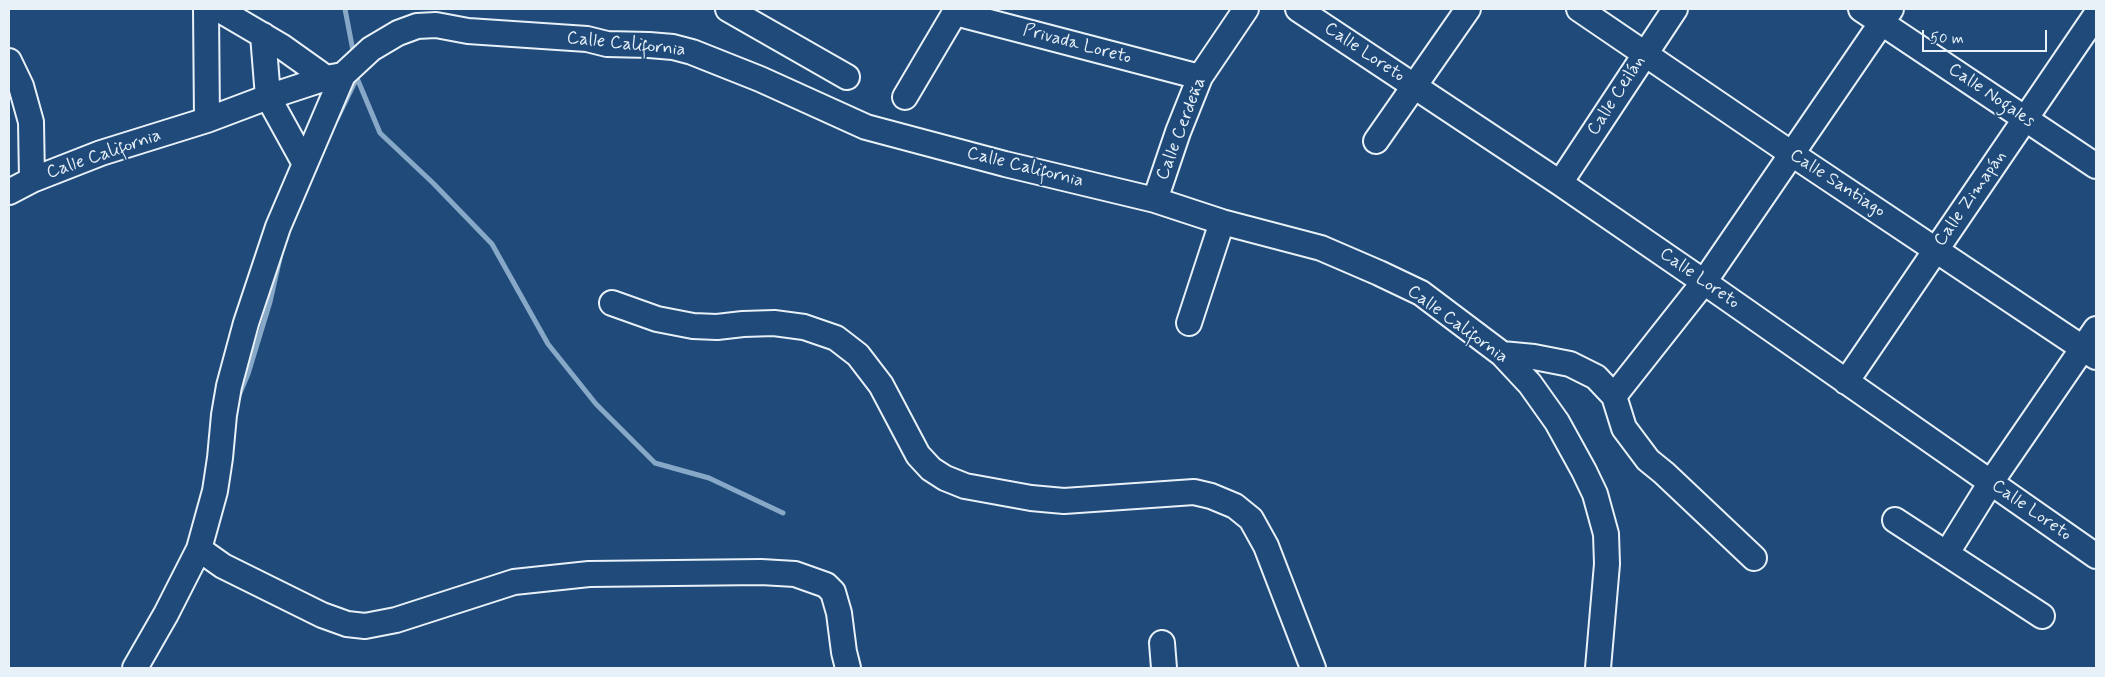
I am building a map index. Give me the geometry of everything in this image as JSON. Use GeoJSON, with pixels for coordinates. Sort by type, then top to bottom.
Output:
{"type":"FeatureCollection","features":[{"type":"Feature","properties":{"kind":"street"},"geometry":{"type":"LineString","coordinates":[[206,9],[207,120]]}},
{"type":"Feature","properties":{"kind":"street"},"geometry":{"type":"LineString","coordinates":[[135,668],[166,614],[199,550],[215,491],[229,386],[246,323],[278,226],[305,164],[334,77],[218,9]]}},
{"type":"Feature","properties":{"kind":"street"},"geometry":{"type":"LineString","coordinates":[[728,9],[847,77]]}},
{"type":"Feature","properties":{"kind":"street","name":"Calle Cerdeña"},"geometry":{"type":"LineString","coordinates":[[1155,200],[1178,132],[1200,77],[1246,9]]}},
{"type":"Feature","properties":{"kind":"street","name":"Calle Loreto"},"geometry":{"type":"LineString","coordinates":[[1298,9],[1560,183],[2096,556]]}},
{"type":"Feature","properties":{"kind":"street"},"geometry":{"type":"LineString","coordinates":[[1376,141],[1468,9]]}},
{"type":"Feature","properties":{"kind":"street","name":"Calle Santiago"},"geometry":{"type":"LineString","coordinates":[[1579,9],[1936,249],[2092,345]]}},
{"type":"Feature","properties":{"kind":"street","name":"Calle Ceilán"},"geometry":{"type":"LineString","coordinates":[[1560,183],[1675,9]]}},
{"type":"Feature","properties":{"kind":"street","name":"Calle Nogales"},"geometry":{"type":"LineString","coordinates":[[1861,9],[1886,16],[2026,120],[2096,166]]}},
{"type":"Feature","properties":{"kind":"street","name":"Privada Loreto"},"geometry":{"type":"LineString","coordinates":[[905,97],[956,11],[1200,77]]}},
{"type":"Feature","properties":{"kind":"street","name":"Calle Zimapán"},"geometry":{"type":"LineString","coordinates":[[1846,382],[2096,15]]}},
{"type":"Feature","properties":{"kind":"street"},"geometry":{"type":"LineString","coordinates":[[1614,396],[1704,282],[1886,16]]}},
{"type":"Feature","properties":{"kind":"street","name":"Calle California"},"geometry":{"type":"LineString","coordinates":[[9,61],[21,86],[31,122],[32,180],[101,153],[334,77],[371,48],[398,33],[416,26],[436,25],[468,31],[587,39],[622,45],[649,44],[692,52],[760,79],[866,127],[1005,164],[1155,200],[1222,222],[1320,248],[1380,273],[1421,293],[1502,354],[1530,384],[1557,422],[1584,471],[1601,515],[1606,534],[1607,564],[1598,668]]}},
{"type":"Feature","properties":{"kind":"street"},"geometry":{"type":"LineString","coordinates":[[263,35],[268,97],[305,164]]}},
{"type":"Feature","properties":{"kind":"street"},"geometry":{"type":"LineString","coordinates":[[9,192],[32,180]]}},
{"type":"Feature","properties":{"kind":"street"},"geometry":{"type":"LineString","coordinates":[[1189,323],[1222,222]]}},
{"type":"Feature","properties":{"kind":"street"},"geometry":{"type":"LineString","coordinates":[[612,303],[657,319],[693,326],[717,327],[774,323],[804,327],[836,338],[858,355],[881,386],[918,455],[931,469],[945,478],[966,486],[1031,498],[1064,501],[1194,492],[1211,496],[1234,506],[1251,519],[1266,546],[1313,668]]}},
{"type":"Feature","properties":{"kind":"street"},"geometry":{"type":"LineString","coordinates":[[1947,553],[1991,482],[2092,345]]}},
{"type":"Feature","properties":{"kind":"street"},"geometry":{"type":"LineString","coordinates":[[1502,354],[1534,357],[1570,364],[1596,376],[1614,396],[1624,428],[1648,460],[1754,558]]}},
{"type":"Feature","properties":{"kind":"street"},"geometry":{"type":"LineString","coordinates":[[1896,520],[2042,616]]}},
{"type":"Feature","properties":{"kind":"street"},"geometry":{"type":"LineString","coordinates":[[199,550],[223,566],[322,616],[347,624],[365,626],[396,620],[514,582],[589,574],[761,572],[795,574],[826,585],[834,592],[840,613],[844,652],[848,668]]}},
{"type":"Feature","properties":{"kind":"street"},"geometry":{"type":"LineString","coordinates":[[1162,643],[1164,668]]}},
{"type":"Feature","properties":{"kind":"waterway"},"geometry":{"type":"LineString","coordinates":[[345,9],[354,56]]}},
{"type":"Feature","properties":{"kind":"waterway"},"geometry":{"type":"LineString","coordinates":[[337,119],[357,78],[356,72]]}},
{"type":"Feature","properties":{"kind":"waterway"},"geometry":{"type":"LineString","coordinates":[[357,78],[380,133],[433,183],[492,244],[548,344],[596,404],[655,463],[709,478],[783,513]]}},
{"type":"Feature","properties":{"kind":"waterway"},"geometry":{"type":"LineString","coordinates":[[237,400],[248,374],[270,302],[280,258]]}}]}
